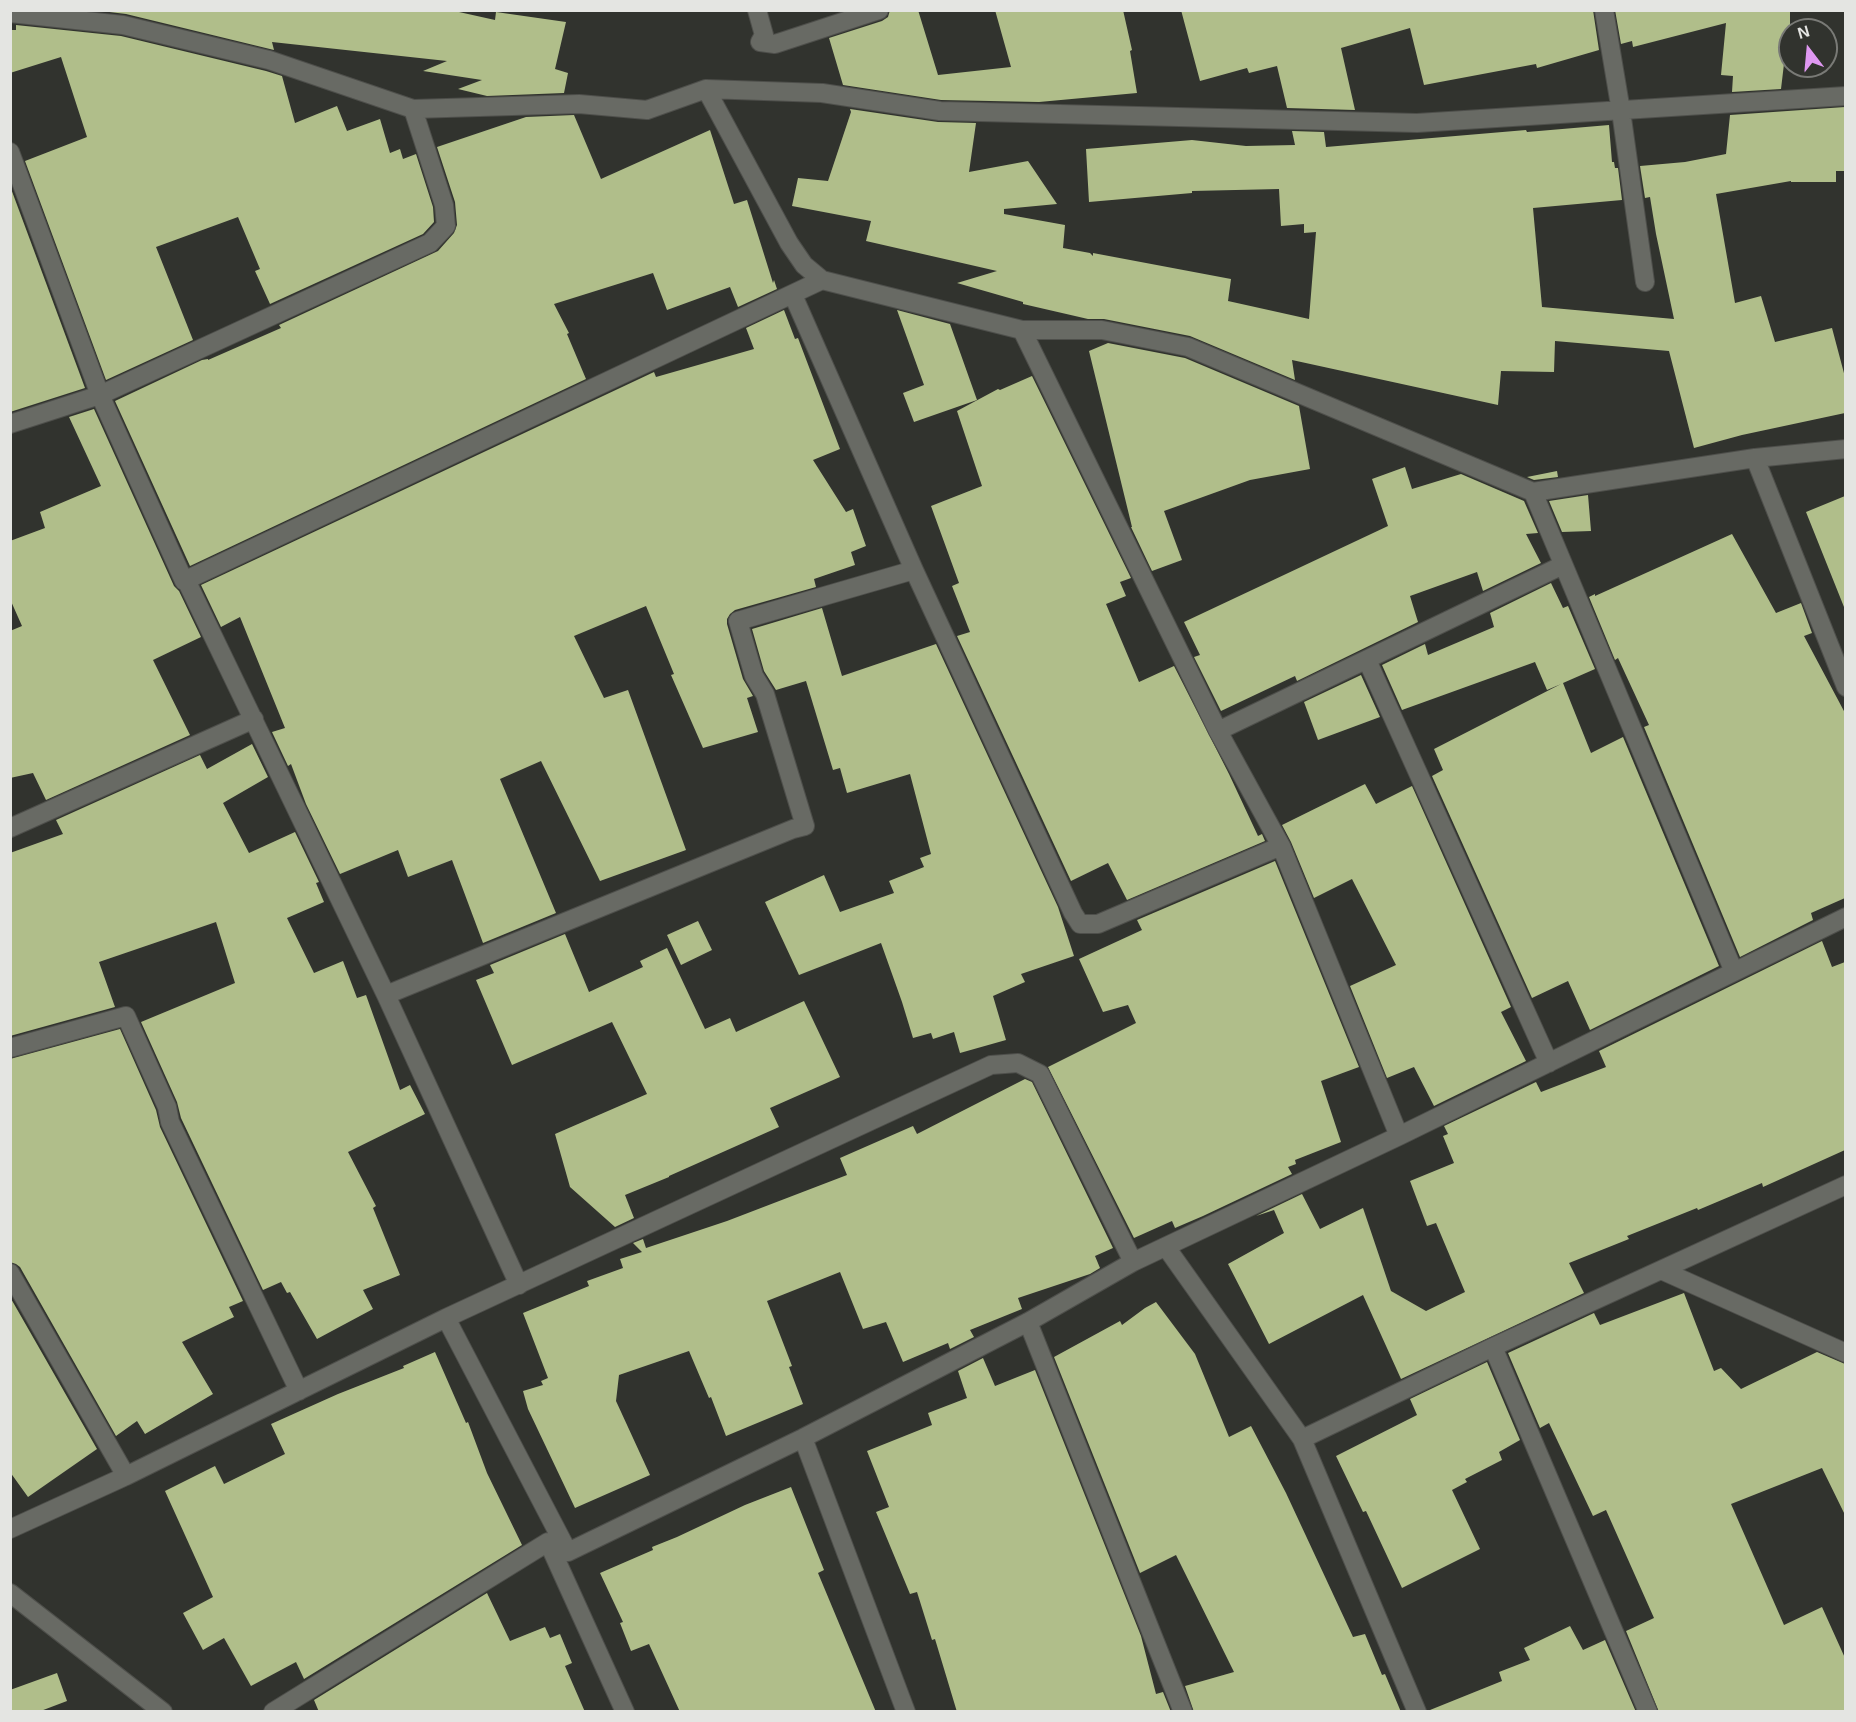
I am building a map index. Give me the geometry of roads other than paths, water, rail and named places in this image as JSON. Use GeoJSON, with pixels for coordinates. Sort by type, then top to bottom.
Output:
{"type":"FeatureCollection","features":[{"type":"Feature","properties":{"kind":"street"},"geometry":{"type":"LineString","coordinates":[[757,10],[764,35],[760,42],[775,44],[879,10]]}},
{"type":"Feature","properties":{"kind":"street"},"geometry":{"type":"LineString","coordinates":[[1604,10],[1645,282]]}},
{"type":"Feature","properties":{"kind":"street"},"geometry":{"type":"LineString","coordinates":[[10,13],[123,25],[269,60],[413,109],[579,104],[647,110],[706,89],[822,93],[940,111],[1417,123],[1845,96]]}},
{"type":"Feature","properties":{"kind":"street"},"geometry":{"type":"LineString","coordinates":[[706,89],[789,243],[804,265],[822,280],[1022,330],[1102,330],[1188,346],[1533,492],[1755,458],[1845,448]]}},
{"type":"Feature","properties":{"kind":"street"},"geometry":{"type":"LineString","coordinates":[[10,424],[100,395],[430,243],[446,226],[444,205],[413,109]]}},
{"type":"Feature","properties":{"kind":"street"},"geometry":{"type":"LineString","coordinates":[[10,153],[100,395],[184,581],[186,580],[254,719],[386,995],[519,1285]]}},
{"type":"Feature","properties":{"kind":"street"},"geometry":{"type":"LineString","coordinates":[[186,580],[822,280]]}},
{"type":"Feature","properties":{"kind":"street"},"geometry":{"type":"LineString","coordinates":[[793,295],[914,570],[1080,924],[1098,924],[1281,846]]}},
{"type":"Feature","properties":{"kind":"street"},"geometry":{"type":"LineString","coordinates":[[1022,330],[1218,731],[1281,846],[1399,1136]]}},
{"type":"Feature","properties":{"kind":"street"},"geometry":{"type":"LineString","coordinates":[[1755,458],[1845,687]]}},
{"type":"Feature","properties":{"kind":"street"},"geometry":{"type":"LineString","coordinates":[[1533,492],[1734,972]]}},
{"type":"Feature","properties":{"kind":"street"},"geometry":{"type":"LineString","coordinates":[[1218,731],[1563,566]]}},
{"type":"Feature","properties":{"kind":"street"},"geometry":{"type":"LineString","coordinates":[[386,995],[805,826],[765,694],[754,676],[738,621],[914,570]]}},
{"type":"Feature","properties":{"kind":"street"},"geometry":{"type":"LineString","coordinates":[[1367,660],[1549,1063]]}},
{"type":"Feature","properties":{"kind":"street"},"geometry":{"type":"LineString","coordinates":[[10,828],[254,719]]}},
{"type":"Feature","properties":{"kind":"street"},"geometry":{"type":"LineString","coordinates":[[568,1552],[803,1438],[1028,1322],[1133,1263],[1399,1136],[1845,917]]}},
{"type":"Feature","properties":{"kind":"street"},"geometry":{"type":"LineString","coordinates":[[10,1048],[126,1016],[167,1107],[170,1122],[299,1391]]}},
{"type":"Feature","properties":{"kind":"street"},"geometry":{"type":"LineString","coordinates":[[10,1529],[126,1476],[446,1318],[991,1065],[1018,1063],[1040,1074],[1133,1263]]}},
{"type":"Feature","properties":{"kind":"street"},"geometry":{"type":"LineString","coordinates":[[1302,1439],[1493,1347],[1845,1185]]}},
{"type":"Feature","properties":{"kind":"street"},"geometry":{"type":"LineString","coordinates":[[1166,1247],[1302,1439],[1418,1712]]}},
{"type":"Feature","properties":{"kind":"street"},"geometry":{"type":"LineString","coordinates":[[1661,1270],[1845,1353]]}},
{"type":"Feature","properties":{"kind":"street"},"geometry":{"type":"LineString","coordinates":[[10,1273],[126,1476]]}},
{"type":"Feature","properties":{"kind":"street"},"geometry":{"type":"LineString","coordinates":[[446,1318],[568,1552]]}},
{"type":"Feature","properties":{"kind":"street"},"geometry":{"type":"LineString","coordinates":[[1028,1322],[1183,1712]]}},
{"type":"Feature","properties":{"kind":"street"},"geometry":{"type":"LineString","coordinates":[[1493,1347],[1647,1712]]}},
{"type":"Feature","properties":{"kind":"street"},"geometry":{"type":"LineString","coordinates":[[803,1438],[906,1712]]}},
{"type":"Feature","properties":{"kind":"street"},"geometry":{"type":"LineString","coordinates":[[548,1542],[568,1552]]}},
{"type":"Feature","properties":{"kind":"street"},"geometry":{"type":"LineString","coordinates":[[273,1712],[548,1542]]}},
{"type":"Feature","properties":{"kind":"street"},"geometry":{"type":"LineString","coordinates":[[548,1542],[625,1712]]}},
{"type":"Feature","properties":{"kind":"street"},"geometry":{"type":"LineString","coordinates":[[10,1593],[163,1712]]}}]}
